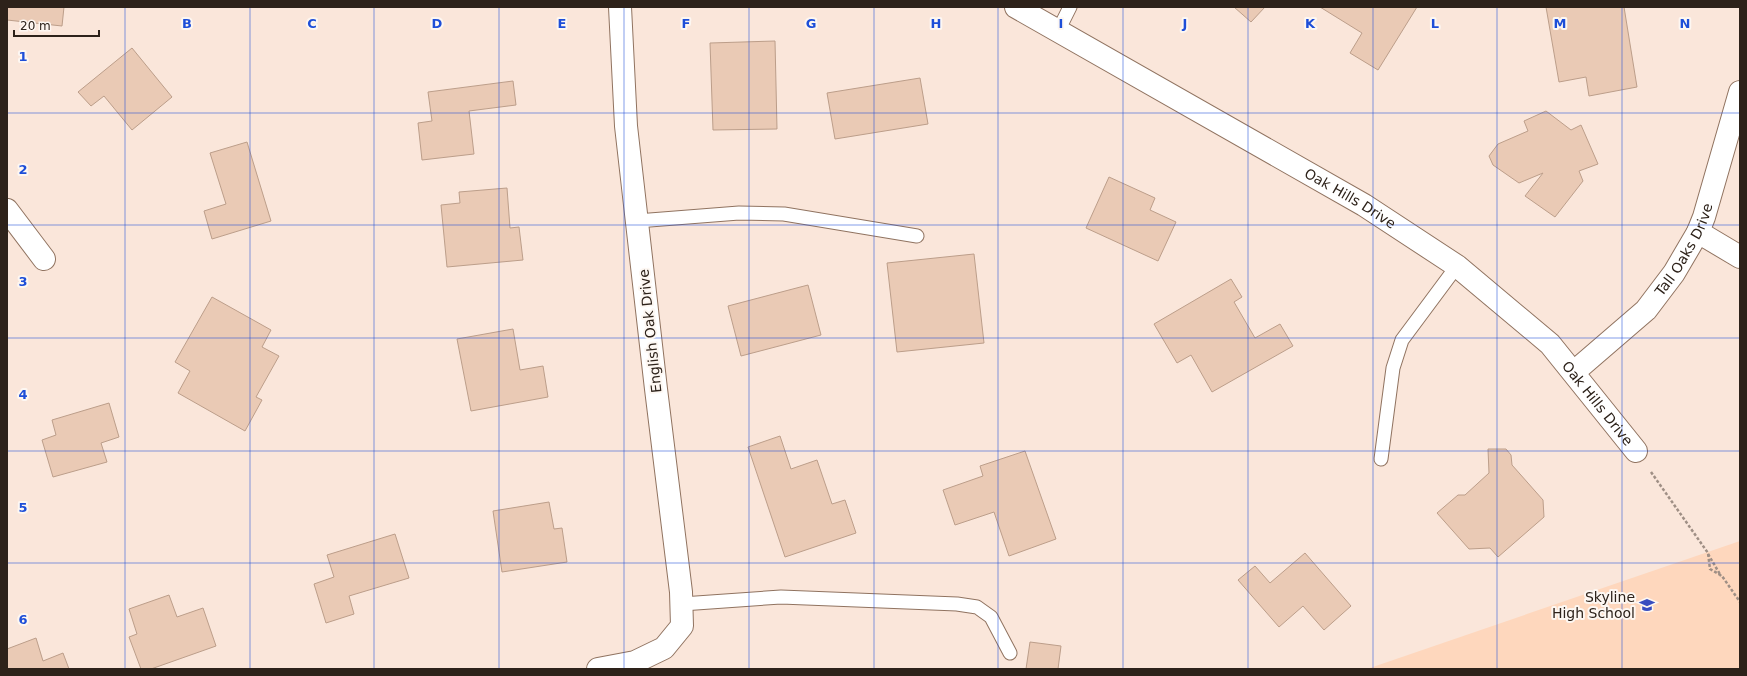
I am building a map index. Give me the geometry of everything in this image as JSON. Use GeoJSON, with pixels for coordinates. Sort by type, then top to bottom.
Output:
{"type":"FeatureCollection","features":[{"type":"Feature","properties":{"kind":"street","name":"English Oak Drive"},"geometry":{"type":"LineString","coordinates":[[598,669],[635,662],[664,648],[682,626],[682,604],[626,126],[620,7]]}},
{"type":"Feature","properties":{"kind":"street","name":"Oak Hills Drive"},"geometry":{"type":"LineString","coordinates":[[1016,7],[1364,205],[1457,266],[1550,344],[1636,451]]}},
{"type":"Feature","properties":{"kind":"street","name":"Tall Oaks Drive"},"geometry":{"type":"LineString","coordinates":[[1574,372],[1646,310],[1674,273],[1698,232],[1704,217],[1740,92]]}},
{"type":"Feature","properties":{"kind":"street"},"geometry":{"type":"LineString","coordinates":[[7,210],[44,259]]}},
{"type":"Feature","properties":{"kind":"street"},"geometry":{"type":"LineString","coordinates":[[1698,232],[1740,257]]}},
{"type":"Feature","properties":{"kind":"lane"},"geometry":{"type":"LineString","coordinates":[[1058,31],[1070,7]]}},
{"type":"Feature","properties":{"kind":"lane"},"geometry":{"type":"LineString","coordinates":[[637,221],[739,213],[784,214],[917,236]]}},
{"type":"Feature","properties":{"kind":"lane"},"geometry":{"type":"LineString","coordinates":[[1381,459],[1393,368],[1402,340],[1457,266]]}},
{"type":"Feature","properties":{"kind":"lane"},"geometry":{"type":"LineString","coordinates":[[682,604],[781,598],[957,604],[977,607],[991,616],[1010,653]]}},
{"type":"Feature","properties":{"kind":"path"},"geometry":{"type":"LineString","coordinates":[[1665,491],[1740,602]]}},
{"type":"Feature","properties":{"kind":"path"},"geometry":{"type":"LineString","coordinates":[[1708,553],[1710,569],[1722,576]]}},
{"type":"Feature","properties":{"kind":"shaded area","name":"Skyline High School"},"geometry":{"type":"Polygon","coordinates":[[[1740,541],[1740,669],[1367,669],[1740,541]]]}},
{"type":"Feature","properties":{"kind":"building"},"geometry":{"type":"Polygon","coordinates":[[[7,7],[64,7],[62,26],[7,20],[7,7]]]}},
{"type":"Feature","properties":{"kind":"building"},"geometry":{"type":"Polygon","coordinates":[[[1234,7],[1265,7],[1251,22],[1234,7]]]}},
{"type":"Feature","properties":{"kind":"building"},"geometry":{"type":"Polygon","coordinates":[[[1320,7],[1417,7],[1378,70],[1350,53],[1362,33],[1320,7]]]}},
{"type":"Feature","properties":{"kind":"building"},"geometry":{"type":"Polygon","coordinates":[[[1546,7],[1624,7],[1637,87],[1589,96],[1586,77],[1559,82],[1546,7]]]}},
{"type":"Feature","properties":{"kind":"building"},"geometry":{"type":"Polygon","coordinates":[[[775,41],[777,129],[713,130],[710,43],[775,41]]]}},
{"type":"Feature","properties":{"kind":"building"},"geometry":{"type":"Polygon","coordinates":[[[132,48],[172,97],[132,130],[104,96],[91,106],[78,92],[132,48]]]}},
{"type":"Feature","properties":{"kind":"building"},"geometry":{"type":"Polygon","coordinates":[[[920,78],[928,124],[835,139],[827,93],[920,78]]]}},
{"type":"Feature","properties":{"kind":"building"},"geometry":{"type":"Polygon","coordinates":[[[513,81],[516,105],[469,111],[474,154],[422,160],[418,123],[432,121],[428,92],[513,81]]]}},
{"type":"Feature","properties":{"kind":"building"},"geometry":{"type":"Polygon","coordinates":[[[1546,111],[1571,130],[1581,125],[1598,164],[1579,171],[1583,181],[1555,217],[1525,196],[1543,173],[1519,183],[1493,165],[1489,156],[1498,144],[1528,131],[1524,121],[1546,111]]]}},
{"type":"Feature","properties":{"kind":"building"},"geometry":{"type":"Polygon","coordinates":[[[247,142],[271,221],[212,239],[204,211],[226,204],[210,153],[247,142]]]}},
{"type":"Feature","properties":{"kind":"building"},"geometry":{"type":"Polygon","coordinates":[[[1109,177],[1155,198],[1150,210],[1176,222],[1158,261],[1086,228],[1109,177]]]}},
{"type":"Feature","properties":{"kind":"building"},"geometry":{"type":"Polygon","coordinates":[[[507,188],[510,228],[519,227],[523,260],[447,267],[441,205],[460,203],[459,192],[507,188]]]}},
{"type":"Feature","properties":{"kind":"building"},"geometry":{"type":"Polygon","coordinates":[[[974,254],[984,343],[897,352],[887,263],[974,254]]]}},
{"type":"Feature","properties":{"kind":"building"},"geometry":{"type":"Polygon","coordinates":[[[1231,279],[1242,297],[1234,302],[1255,338],[1280,324],[1293,346],[1212,392],[1191,355],[1177,363],[1154,324],[1231,279]]]}},
{"type":"Feature","properties":{"kind":"building"},"geometry":{"type":"Polygon","coordinates":[[[808,285],[821,335],[741,356],[728,306],[808,285]]]}},
{"type":"Feature","properties":{"kind":"building"},"geometry":{"type":"Polygon","coordinates":[[[212,297],[271,330],[262,347],[279,356],[256,397],[262,400],[245,431],[178,393],[190,371],[175,362],[212,297]]]}},
{"type":"Feature","properties":{"kind":"building"},"geometry":{"type":"Polygon","coordinates":[[[513,329],[520,370],[543,366],[548,397],[471,411],[457,339],[513,329]]]}},
{"type":"Feature","properties":{"kind":"building"},"geometry":{"type":"Polygon","coordinates":[[[109,403],[119,437],[101,443],[107,462],[53,477],[42,440],[56,435],[52,420],[109,403]]]}},
{"type":"Feature","properties":{"kind":"building"},"geometry":{"type":"Polygon","coordinates":[[[780,436],[791,469],[817,460],[832,504],[845,500],[856,533],[785,557],[748,447],[780,436]]]}},
{"type":"Feature","properties":{"kind":"building"},"geometry":{"type":"Polygon","coordinates":[[[1488,449],[1506,449],[1511,455],[1512,465],[1543,500],[1544,517],[1498,557],[1490,548],[1469,549],[1437,513],[1458,495],[1465,495],[1489,473],[1488,449]]]}},
{"type":"Feature","properties":{"kind":"building"},"geometry":{"type":"Polygon","coordinates":[[[1025,451],[1056,539],[1009,556],[994,512],[955,525],[943,490],[983,476],[980,466],[1025,451]]]}},
{"type":"Feature","properties":{"kind":"building"},"geometry":{"type":"Polygon","coordinates":[[[549,502],[554,529],[562,528],[567,562],[502,572],[493,511],[549,502]]]}},
{"type":"Feature","properties":{"kind":"building"},"geometry":{"type":"Polygon","coordinates":[[[395,534],[409,578],[349,596],[354,614],[326,623],[314,584],[334,577],[327,555],[395,534]]]}},
{"type":"Feature","properties":{"kind":"building"},"geometry":{"type":"Polygon","coordinates":[[[1305,553],[1351,606],[1324,630],[1303,606],[1279,627],[1238,580],[1255,566],[1270,583],[1305,553]]]}},
{"type":"Feature","properties":{"kind":"building"},"geometry":{"type":"Polygon","coordinates":[[[169,595],[177,617],[203,608],[216,646],[151,669],[141,669],[129,637],[137,634],[129,609],[169,595]]]}},
{"type":"Feature","properties":{"kind":"building"},"geometry":{"type":"Polygon","coordinates":[[[36,638],[43,661],[63,653],[69,669],[7,669],[7,649],[36,638]]]}},
{"type":"Feature","properties":{"kind":"building"},"geometry":{"type":"Polygon","coordinates":[[[1030,642],[1061,646],[1058,669],[1026,669],[1030,642]]]}},
{"type":"Feature","properties":{"kind":"place","name":"Skyline High School"},"geometry":{"type":"Point","coordinates":[1647,605]}}]}
